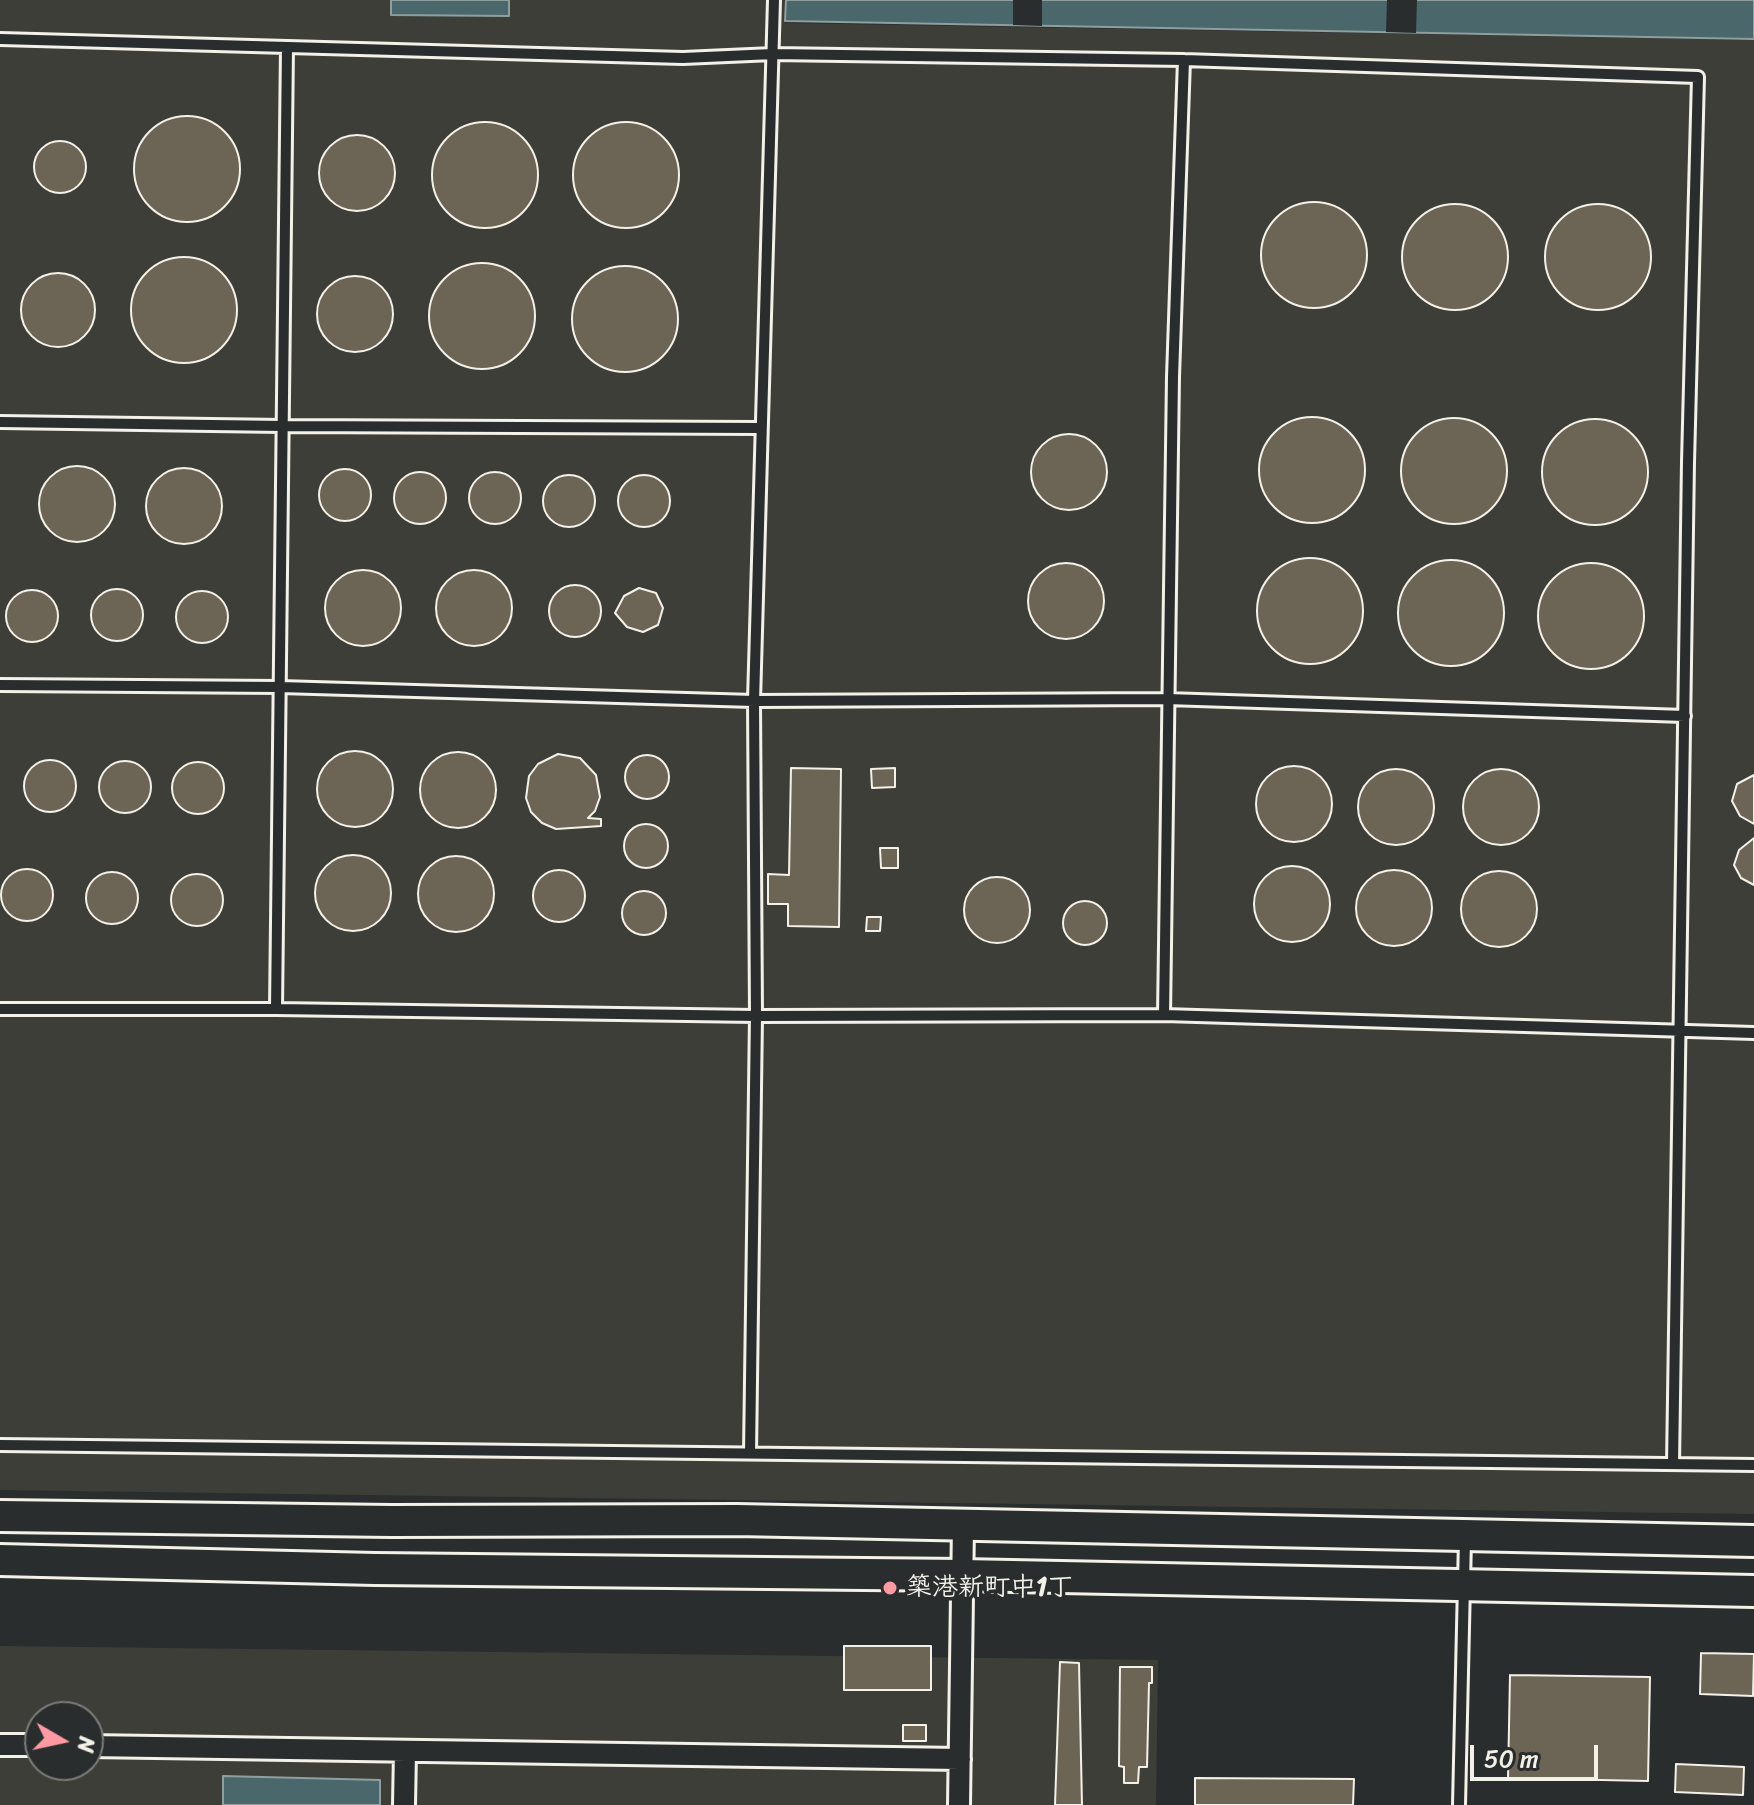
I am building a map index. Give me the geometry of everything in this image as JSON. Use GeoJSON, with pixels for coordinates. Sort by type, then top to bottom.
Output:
{"type":"FeatureCollection","features":[{"type":"Feature","properties":{"kind":"street"},"geometry":{"type":"LineString","coordinates":[[0,1516],[392,1521],[737,1520],[1754,1541]]}},
{"type":"Feature","properties":{"kind":"street"},"geometry":{"type":"LineString","coordinates":[[959,1805],[963,1525]]}},
{"type":"Feature","properties":{"kind":"street"},"geometry":{"type":"LineString","coordinates":[[0,1560],[1754,1591]]}},
{"type":"Feature","properties":{"kind":"street"},"geometry":{"type":"LineString","coordinates":[[0,1745],[24,1745]]}},
{"type":"Feature","properties":{"kind":"street"},"geometry":{"type":"LineString","coordinates":[[104,1746],[960,1759]]}},
{"type":"Feature","properties":{"kind":"street"},"geometry":{"type":"LineString","coordinates":[[404,1805],[405,1751]]}},
{"type":"Feature","properties":{"kind":"lane"},"geometry":{"type":"LineString","coordinates":[[750,1453],[756,1016],[754,701],[774,0]]}},
{"type":"Feature","properties":{"kind":"lane"},"geometry":{"type":"LineString","coordinates":[[0,39],[683,58],[773,54],[1184,60],[1698,77],[1673,1464]]}},
{"type":"Feature","properties":{"kind":"lane"},"geometry":{"type":"LineString","coordinates":[[276,1009],[287,47]]}},
{"type":"Feature","properties":{"kind":"lane"},"geometry":{"type":"LineString","coordinates":[[1164,1015],[1173,361],[1184,60]]}},
{"type":"Feature","properties":{"kind":"lane"},"geometry":{"type":"LineString","coordinates":[[0,422],[760,428]]}},
{"type":"Feature","properties":{"kind":"lane"},"geometry":{"type":"LineString","coordinates":[[0,685],[280,687],[754,701],[1167,699],[1685,716]]}},
{"type":"Feature","properties":{"kind":"lane"},"geometry":{"type":"LineString","coordinates":[[0,1009],[276,1009],[756,1016],[1164,1015],[1754,1033]]}},
{"type":"Feature","properties":{"kind":"lane"},"geometry":{"type":"LineString","coordinates":[[0,1445],[1754,1465]]}},
{"type":"Feature","properties":{"kind":"lane"},"geometry":{"type":"LineString","coordinates":[[1459,1805],[1465,1535]]}},
{"type":"Feature","properties":{"kind":"shaded area"},"geometry":{"type":"Polygon","coordinates":[[[0,0],[785,0],[785,23],[1754,40],[1754,1514],[0,1490],[0,0]]]}},
{"type":"Feature","properties":{"kind":"shaded area"},"geometry":{"type":"Polygon","coordinates":[[[0,1646],[1158,1660],[1156,1805],[0,1805],[0,1646]]]}},
{"type":"Feature","properties":{"kind":"water"},"geometry":{"type":"Polygon","coordinates":[[[391,0],[509,0],[509,16],[391,15],[391,0]]]}},
{"type":"Feature","properties":{"kind":"water"},"geometry":{"type":"Polygon","coordinates":[[[786,0],[1754,0],[1754,39],[785,21],[786,0]]]}},
{"type":"Feature","properties":{"kind":"water"},"geometry":{"type":"Polygon","coordinates":[[[223,1776],[380,1780],[380,1805],[223,1805],[223,1776]]]}},
{"type":"Feature","properties":{"kind":"pier"},"geometry":{"type":"Polygon","coordinates":[[[1013,0],[1042,0],[1042,26],[1013,25],[1013,0]]]}},
{"type":"Feature","properties":{"kind":"pier"},"geometry":{"type":"Polygon","coordinates":[[[1387,0],[1417,0],[1416,33],[1386,32],[1387,0]]]}},
{"type":"Feature","properties":{"kind":"building"},"geometry":{"type":"Polygon","coordinates":[[[187,116],[207,120],[225,131],[236,149],[240,169],[236,189],[225,207],[207,218],[187,222],[167,218],[149,207],[138,189],[134,169],[138,149],[149,131],[167,120],[187,116]]]}},
{"type":"Feature","properties":{"kind":"building"},"geometry":{"type":"Polygon","coordinates":[[[485,122],[505,126],[523,137],[534,155],[538,175],[534,195],[523,213],[505,224],[485,228],[465,224],[447,213],[436,195],[432,175],[436,155],[447,137],[465,126],[485,122]]]}},
{"type":"Feature","properties":{"kind":"building"},"geometry":{"type":"Polygon","coordinates":[[[626,122],[646,126],[664,137],[675,155],[679,175],[675,195],[664,213],[646,224],[626,228],[606,224],[588,213],[577,195],[573,175],[577,155],[588,137],[606,126],[626,122]]]}},
{"type":"Feature","properties":{"kind":"building"},"geometry":{"type":"Polygon","coordinates":[[[357,135],[371,138],[384,146],[392,159],[395,173],[392,187],[384,200],[371,208],[357,211],[343,208],[330,200],[322,187],[319,173],[322,159],[330,146],[343,138],[357,135]]]}},
{"type":"Feature","properties":{"kind":"building"},"geometry":{"type":"Polygon","coordinates":[[[60,141],[78,149],[86,167],[78,185],[60,193],[42,185],[34,167],[42,149],[60,141]]]}},
{"type":"Feature","properties":{"kind":"building"},"geometry":{"type":"Polygon","coordinates":[[[1314,202],[1334,206],[1352,217],[1363,235],[1367,255],[1363,275],[1352,293],[1334,304],[1314,308],[1294,304],[1276,293],[1265,275],[1261,255],[1265,235],[1276,217],[1294,206],[1314,202]]]}},
{"type":"Feature","properties":{"kind":"building"},"geometry":{"type":"Polygon","coordinates":[[[1455,204],[1475,208],[1493,219],[1504,237],[1508,257],[1504,277],[1493,295],[1475,306],[1455,310],[1435,306],[1417,295],[1406,277],[1402,257],[1406,237],[1417,219],[1435,208],[1455,204]]]}},
{"type":"Feature","properties":{"kind":"building"},"geometry":{"type":"Polygon","coordinates":[[[1598,204],[1618,208],[1636,219],[1647,237],[1651,257],[1647,277],[1636,295],[1618,306],[1598,310],[1578,306],[1560,295],[1549,277],[1545,257],[1549,237],[1560,219],[1578,208],[1598,204]]]}},
{"type":"Feature","properties":{"kind":"building"},"geometry":{"type":"Polygon","coordinates":[[[184,257],[204,261],[222,272],[233,290],[237,310],[233,330],[222,348],[204,359],[184,363],[164,359],[146,348],[135,330],[131,310],[135,290],[146,272],[164,261],[184,257]]]}},
{"type":"Feature","properties":{"kind":"building"},"geometry":{"type":"Polygon","coordinates":[[[482,263],[502,267],[520,278],[531,296],[535,316],[531,336],[520,354],[502,365],[482,369],[462,365],[444,354],[433,336],[429,316],[433,296],[444,278],[462,267],[482,263]]]}},
{"type":"Feature","properties":{"kind":"building"},"geometry":{"type":"Polygon","coordinates":[[[625,266],[645,270],[663,281],[674,299],[678,319],[674,339],[663,357],[645,368],[625,372],[605,368],[587,357],[576,339],[572,319],[576,299],[587,281],[605,270],[625,266]]]}},
{"type":"Feature","properties":{"kind":"building"},"geometry":{"type":"Polygon","coordinates":[[[58,273],[72,276],[84,284],[92,296],[95,310],[92,324],[84,336],[72,344],[58,347],[44,344],[32,336],[24,324],[21,310],[24,296],[32,284],[44,276],[58,273]]]}},
{"type":"Feature","properties":{"kind":"building"},"geometry":{"type":"Polygon","coordinates":[[[355,276],[369,279],[382,287],[390,300],[393,314],[390,328],[382,341],[369,349],[355,352],[341,349],[328,341],[320,328],[317,314],[320,300],[328,287],[341,279],[355,276]]]}},
{"type":"Feature","properties":{"kind":"building"},"geometry":{"type":"Polygon","coordinates":[[[1312,417],[1332,421],[1350,432],[1361,450],[1365,470],[1361,490],[1350,508],[1332,519],[1312,523],[1292,519],[1274,508],[1263,490],[1259,470],[1263,450],[1274,432],[1292,421],[1312,417]]]}},
{"type":"Feature","properties":{"kind":"building"},"geometry":{"type":"Polygon","coordinates":[[[1454,418],[1474,422],[1492,433],[1503,451],[1507,471],[1503,491],[1492,509],[1474,520],[1454,524],[1434,520],[1416,509],[1405,491],[1401,471],[1405,451],[1416,433],[1434,422],[1454,418]]]}},
{"type":"Feature","properties":{"kind":"building"},"geometry":{"type":"Polygon","coordinates":[[[1595,419],[1615,423],[1633,434],[1644,452],[1648,472],[1644,492],[1633,510],[1615,521],[1595,525],[1575,521],[1557,510],[1546,492],[1542,472],[1546,452],[1557,434],[1575,423],[1595,419]]]}},
{"type":"Feature","properties":{"kind":"building"},"geometry":{"type":"Polygon","coordinates":[[[1069,434],[1083,437],[1096,445],[1104,458],[1107,472],[1104,486],[1096,499],[1083,507],[1069,510],[1055,507],[1042,499],[1034,486],[1031,472],[1034,458],[1042,445],[1055,437],[1069,434]]]}},
{"type":"Feature","properties":{"kind":"building"},"geometry":{"type":"Polygon","coordinates":[[[77,466],[91,469],[104,477],[112,490],[115,504],[112,518],[104,531],[91,539],[77,542],[63,539],[50,531],[42,518],[39,504],[42,490],[50,477],[63,469],[77,466]]]}},
{"type":"Feature","properties":{"kind":"building"},"geometry":{"type":"Polygon","coordinates":[[[184,468],[198,471],[211,479],[219,492],[222,506],[219,520],[211,533],[198,541],[184,544],[170,541],[157,533],[149,520],[146,506],[149,492],[157,479],[170,471],[184,468]]]}},
{"type":"Feature","properties":{"kind":"building"},"geometry":{"type":"Polygon","coordinates":[[[345,469],[363,477],[371,495],[363,513],[345,521],[327,513],[319,495],[327,477],[345,469]]]}},
{"type":"Feature","properties":{"kind":"building"},"geometry":{"type":"Polygon","coordinates":[[[420,472],[439,479],[446,498],[439,517],[420,524],[401,517],[394,498],[401,479],[420,472]]]}},
{"type":"Feature","properties":{"kind":"building"},"geometry":{"type":"Polygon","coordinates":[[[495,472],[513,480],[521,498],[513,516],[495,524],[477,516],[469,498],[477,480],[495,472]]]}},
{"type":"Feature","properties":{"kind":"building"},"geometry":{"type":"Polygon","coordinates":[[[569,475],[588,482],[595,501],[588,520],[569,527],[550,520],[543,501],[550,482],[569,475]]]}},
{"type":"Feature","properties":{"kind":"building"},"geometry":{"type":"Polygon","coordinates":[[[644,475],[662,483],[670,501],[662,519],[644,527],[626,519],[618,501],[626,483],[644,475]]]}},
{"type":"Feature","properties":{"kind":"building"},"geometry":{"type":"Polygon","coordinates":[[[1310,558],[1330,562],[1348,573],[1359,591],[1363,611],[1359,631],[1348,649],[1330,660],[1310,664],[1290,660],[1272,649],[1261,631],[1257,611],[1261,591],[1272,573],[1290,562],[1310,558]]]}},
{"type":"Feature","properties":{"kind":"building"},"geometry":{"type":"Polygon","coordinates":[[[1451,560],[1471,564],[1489,575],[1500,593],[1504,613],[1500,633],[1489,651],[1471,662],[1451,666],[1431,662],[1413,651],[1402,633],[1398,613],[1402,593],[1413,575],[1431,564],[1451,560]]]}},
{"type":"Feature","properties":{"kind":"building"},"geometry":{"type":"Polygon","coordinates":[[[1066,563],[1080,566],[1093,574],[1101,587],[1104,601],[1101,615],[1093,628],[1080,636],[1066,639],[1052,636],[1039,628],[1031,615],[1028,601],[1031,587],[1039,574],[1052,566],[1066,563]]]}},
{"type":"Feature","properties":{"kind":"building"},"geometry":{"type":"Polygon","coordinates":[[[1591,563],[1611,567],[1629,578],[1640,596],[1644,616],[1640,636],[1629,654],[1611,665],[1591,669],[1571,665],[1553,654],[1542,636],[1538,616],[1542,596],[1553,578],[1571,567],[1591,563]]]}},
{"type":"Feature","properties":{"kind":"building"},"geometry":{"type":"Polygon","coordinates":[[[363,570],[377,573],[390,581],[398,594],[401,608],[398,622],[390,635],[377,643],[363,646],[349,643],[336,635],[328,622],[325,608],[328,594],[336,581],[349,573],[363,570]]]}},
{"type":"Feature","properties":{"kind":"building"},"geometry":{"type":"Polygon","coordinates":[[[474,570],[488,573],[501,581],[509,594],[512,608],[509,622],[501,635],[488,643],[474,646],[460,643],[447,635],[439,622],[436,608],[439,594],[447,581],[460,573],[474,570]]]}},
{"type":"Feature","properties":{"kind":"building"},"geometry":{"type":"Polygon","coordinates":[[[575,585],[593,593],[601,611],[593,629],[575,637],[557,629],[549,611],[557,593],[575,585]]]}},
{"type":"Feature","properties":{"kind":"building"},"geometry":{"type":"Polygon","coordinates":[[[639,588],[656,593],[663,608],[658,625],[643,632],[627,627],[615,613],[624,596],[639,588]]]}},
{"type":"Feature","properties":{"kind":"building"},"geometry":{"type":"Polygon","coordinates":[[[117,589],[135,597],[143,615],[135,633],[117,641],[99,633],[91,615],[99,597],[117,589]]]}},
{"type":"Feature","properties":{"kind":"building"},"geometry":{"type":"Polygon","coordinates":[[[32,590],[50,598],[58,616],[50,634],[32,642],[14,634],[6,616],[14,598],[32,590]]]}},
{"type":"Feature","properties":{"kind":"building"},"geometry":{"type":"Polygon","coordinates":[[[202,591],[220,599],[228,617],[220,635],[202,643],[184,635],[176,617],[184,599],[202,591]]]}},
{"type":"Feature","properties":{"kind":"building"},"geometry":{"type":"Polygon","coordinates":[[[355,751],[369,754],[382,762],[390,775],[393,789],[390,803],[382,816],[369,824],[355,827],[341,824],[328,816],[320,803],[317,789],[320,775],[328,762],[341,754],[355,751]]]}},
{"type":"Feature","properties":{"kind":"building"},"geometry":{"type":"Polygon","coordinates":[[[458,752],[472,755],[485,763],[493,776],[496,790],[493,804],[485,817],[472,825],[458,828],[444,825],[431,817],[423,804],[420,790],[423,776],[431,763],[444,755],[458,752]]]}},
{"type":"Feature","properties":{"kind":"building"},"geometry":{"type":"Polygon","coordinates":[[[558,754],[580,758],[596,775],[600,797],[595,811],[588,818],[601,819],[601,826],[556,829],[542,823],[531,812],[526,798],[529,776],[538,764],[558,754]]]}},
{"type":"Feature","properties":{"kind":"building"},"geometry":{"type":"Polygon","coordinates":[[[647,755],[662,762],[669,777],[662,792],[647,799],[632,792],[625,777],[632,762],[647,755]]]}},
{"type":"Feature","properties":{"kind":"building"},"geometry":{"type":"Polygon","coordinates":[[[50,760],[68,768],[76,786],[68,804],[50,812],[32,804],[24,786],[32,768],[50,760]]]}},
{"type":"Feature","properties":{"kind":"building"},"geometry":{"type":"Polygon","coordinates":[[[125,761],[143,769],[151,787],[143,805],[125,813],[107,805],[99,787],[107,769],[125,761]]]}},
{"type":"Feature","properties":{"kind":"building"},"geometry":{"type":"Polygon","coordinates":[[[198,762],[216,770],[224,788],[216,806],[198,814],[180,806],[172,788],[180,770],[198,762]]]}},
{"type":"Feature","properties":{"kind":"building"},"geometry":{"type":"Polygon","coordinates":[[[1294,766],[1308,769],[1321,777],[1329,790],[1332,804],[1329,818],[1321,831],[1308,839],[1294,842],[1280,839],[1267,831],[1259,818],[1256,804],[1259,790],[1267,777],[1280,769],[1294,766]]]}},
{"type":"Feature","properties":{"kind":"building"},"geometry":{"type":"Polygon","coordinates":[[[791,768],[841,769],[839,927],[788,926],[788,904],[768,904],[768,874],[789,875],[791,768]]]}},
{"type":"Feature","properties":{"kind":"building"},"geometry":{"type":"Polygon","coordinates":[[[895,768],[895,787],[872,788],[871,769],[895,768]]]}},
{"type":"Feature","properties":{"kind":"building"},"geometry":{"type":"Polygon","coordinates":[[[1396,769],[1410,772],[1423,780],[1431,793],[1434,807],[1431,821],[1423,834],[1410,842],[1396,845],[1382,842],[1369,834],[1361,821],[1358,807],[1361,793],[1369,780],[1382,772],[1396,769]]]}},
{"type":"Feature","properties":{"kind":"building"},"geometry":{"type":"Polygon","coordinates":[[[1501,769],[1515,772],[1528,780],[1536,793],[1539,807],[1536,821],[1528,834],[1515,842],[1501,845],[1487,842],[1474,834],[1466,821],[1463,807],[1466,793],[1474,780],[1487,772],[1501,769]]]}},
{"type":"Feature","properties":{"kind":"building"},"geometry":{"type":"Polygon","coordinates":[[[1754,775],[1754,824],[1740,816],[1732,801],[1737,784],[1754,775]]]}},
{"type":"Feature","properties":{"kind":"building"},"geometry":{"type":"Polygon","coordinates":[[[646,824],[661,831],[668,846],[661,861],[646,868],[631,861],[624,846],[631,831],[646,824]]]}},
{"type":"Feature","properties":{"kind":"building"},"geometry":{"type":"Polygon","coordinates":[[[1754,838],[1754,885],[1741,878],[1734,865],[1739,850],[1754,838]]]}},
{"type":"Feature","properties":{"kind":"building"},"geometry":{"type":"Polygon","coordinates":[[[880,848],[898,848],[898,868],[881,868],[880,848]]]}},
{"type":"Feature","properties":{"kind":"building"},"geometry":{"type":"Polygon","coordinates":[[[353,855],[367,858],[380,866],[388,879],[391,893],[388,907],[380,920],[367,928],[353,931],[339,928],[326,920],[318,907],[315,893],[318,879],[326,866],[339,858],[353,855]]]}},
{"type":"Feature","properties":{"kind":"building"},"geometry":{"type":"Polygon","coordinates":[[[456,856],[470,859],[483,867],[491,880],[494,894],[491,908],[483,921],[470,929],[456,932],[442,929],[429,921],[421,908],[418,894],[421,880],[429,867],[442,859],[456,856]]]}},
{"type":"Feature","properties":{"kind":"building"},"geometry":{"type":"Polygon","coordinates":[[[1292,866],[1306,869],[1319,877],[1327,890],[1330,904],[1327,918],[1319,931],[1306,939],[1292,942],[1278,939],[1265,931],[1257,918],[1254,904],[1257,890],[1265,877],[1278,869],[1292,866]]]}},
{"type":"Feature","properties":{"kind":"building"},"geometry":{"type":"Polygon","coordinates":[[[27,869],[45,877],[53,895],[45,913],[27,921],[9,913],[1,895],[9,877],[27,869]]]}},
{"type":"Feature","properties":{"kind":"building"},"geometry":{"type":"Polygon","coordinates":[[[559,870],[577,878],[585,896],[577,914],[559,922],[541,914],[533,896],[541,878],[559,870]]]}},
{"type":"Feature","properties":{"kind":"building"},"geometry":{"type":"Polygon","coordinates":[[[1394,870],[1408,873],[1421,881],[1429,894],[1432,908],[1429,922],[1421,935],[1408,943],[1394,946],[1380,943],[1367,935],[1359,922],[1356,908],[1359,894],[1367,881],[1380,873],[1394,870]]]}},
{"type":"Feature","properties":{"kind":"building"},"geometry":{"type":"Polygon","coordinates":[[[1499,871],[1513,874],[1526,882],[1534,895],[1537,909],[1534,923],[1526,936],[1513,944],[1499,947],[1485,944],[1472,936],[1464,923],[1461,909],[1464,895],[1472,882],[1485,874],[1499,871]]]}},
{"type":"Feature","properties":{"kind":"building"},"geometry":{"type":"Polygon","coordinates":[[[112,872],[130,880],[138,898],[130,916],[112,924],[94,916],[86,898],[94,880],[112,872]]]}},
{"type":"Feature","properties":{"kind":"building"},"geometry":{"type":"Polygon","coordinates":[[[197,874],[215,882],[223,900],[215,918],[197,926],[179,918],[171,900],[179,882],[197,874]]]}},
{"type":"Feature","properties":{"kind":"building"},"geometry":{"type":"Polygon","coordinates":[[[997,877],[1010,880],[1020,887],[1027,897],[1030,910],[1027,923],[1020,933],[1010,940],[997,943],[984,940],[974,933],[967,923],[964,910],[967,897],[974,887],[984,880],[997,877]]]}},
{"type":"Feature","properties":{"kind":"building"},"geometry":{"type":"Polygon","coordinates":[[[644,891],[659,898],[666,913],[659,928],[644,935],[629,928],[622,913],[629,898],[644,891]]]}},
{"type":"Feature","properties":{"kind":"building"},"geometry":{"type":"Polygon","coordinates":[[[1085,901],[1100,908],[1107,923],[1100,938],[1085,945],[1070,938],[1063,923],[1070,908],[1085,901]]]}},
{"type":"Feature","properties":{"kind":"building"},"geometry":{"type":"Polygon","coordinates":[[[867,917],[881,917],[880,931],[866,931],[867,917]]]}},
{"type":"Feature","properties":{"kind":"building"},"geometry":{"type":"Polygon","coordinates":[[[844,1646],[931,1646],[931,1690],[844,1690],[844,1646]]]}},
{"type":"Feature","properties":{"kind":"building"},"geometry":{"type":"Polygon","coordinates":[[[1701,1653],[1754,1654],[1753,1696],[1700,1694],[1701,1653]]]}},
{"type":"Feature","properties":{"kind":"building"},"geometry":{"type":"Polygon","coordinates":[[[1060,1662],[1079,1663],[1082,1805],[1055,1805],[1060,1662]]]}},
{"type":"Feature","properties":{"kind":"building"},"geometry":{"type":"Polygon","coordinates":[[[1120,1667],[1152,1667],[1147,1767],[1139,1767],[1138,1783],[1124,1783],[1124,1767],[1119,1766],[1120,1667]]]}},
{"type":"Feature","properties":{"kind":"building"},"geometry":{"type":"Polygon","coordinates":[[[1510,1675],[1650,1677],[1648,1781],[1508,1778],[1510,1675]]]}},
{"type":"Feature","properties":{"kind":"building"},"geometry":{"type":"Polygon","coordinates":[[[903,1725],[926,1725],[926,1741],[903,1741],[903,1725]]]}},
{"type":"Feature","properties":{"kind":"building"},"geometry":{"type":"Polygon","coordinates":[[[1676,1764],[1744,1767],[1743,1795],[1675,1792],[1676,1764]]]}},
{"type":"Feature","properties":{"kind":"building"},"geometry":{"type":"Polygon","coordinates":[[[1195,1778],[1354,1779],[1353,1805],[1195,1805],[1195,1778]]]}},
{"type":"Feature","properties":{"kind":"place","name":"築港新町中1丁"},"geometry":{"type":"Point","coordinates":[890,1588]}}]}
